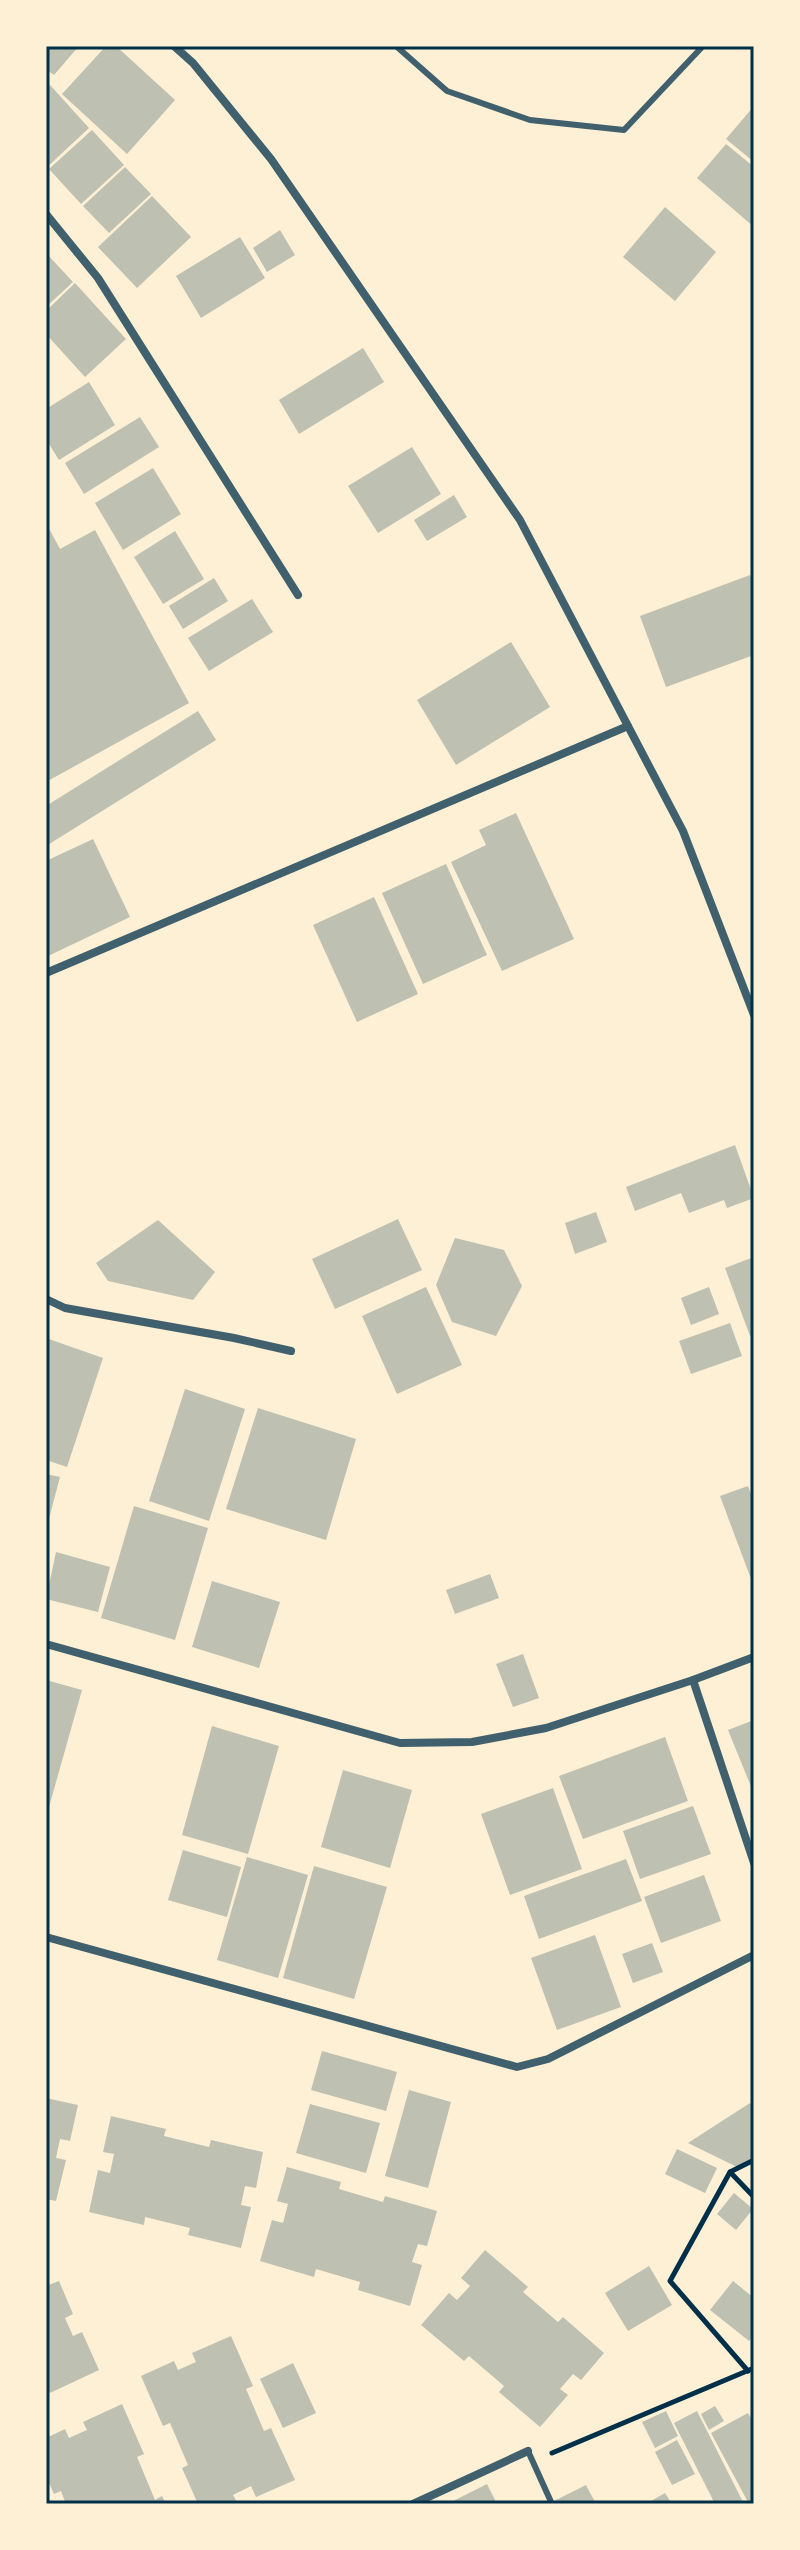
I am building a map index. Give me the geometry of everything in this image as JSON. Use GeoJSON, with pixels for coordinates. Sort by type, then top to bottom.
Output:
{"type":"FeatureCollection","features":[{"type":"Feature","properties":{"kind":"street"},"geometry":{"type":"LineString","coordinates":[[174,46],[193,63],[271,159],[520,520],[683,831],[754,1015]]}},
{"type":"Feature","properties":{"kind":"street"},"geometry":{"type":"LineString","coordinates":[[46,214],[98,278],[298,595]]}},
{"type":"Feature","properties":{"kind":"street"},"geometry":{"type":"LineString","coordinates":[[46,973],[628,726]]}},
{"type":"Feature","properties":{"kind":"street"},"geometry":{"type":"LineString","coordinates":[[46,1299],[65,1308],[291,1351]]}},
{"type":"Feature","properties":{"kind":"street"},"geometry":{"type":"LineString","coordinates":[[46,1644],[400,1743],[472,1742],[546,1728],[754,1657]]}},
{"type":"Feature","properties":{"kind":"street"},"geometry":{"type":"LineString","coordinates":[[693,1680],[754,1863]]}},
{"type":"Feature","properties":{"kind":"street"},"geometry":{"type":"LineString","coordinates":[[46,1937],[517,2067],[548,2059],[754,1955]]}},
{"type":"Feature","properties":{"kind":"street"},"geometry":{"type":"LineString","coordinates":[[413,2504],[528,2451]]}},
{"type":"Feature","properties":{"kind":"lane"},"geometry":{"type":"LineString","coordinates":[[396,46],[447,91],[530,120],[624,130],[703,46]]}},
{"type":"Feature","properties":{"kind":"lane"},"geometry":{"type":"LineString","coordinates":[[528,2451],[552,2504]]}},
{"type":"Feature","properties":{"kind":"path"},"geometry":{"type":"LineString","coordinates":[[533,2462],[751,2370],[670,2281],[730,2172],[754,2160]]}},
{"type":"Feature","properties":{"kind":"path"},"geometry":{"type":"LineString","coordinates":[[730,2172],[754,2197]]}},
{"type":"Feature","properties":{"kind":"building"},"geometry":{"type":"Polygon","coordinates":[[[46,46],[79,46],[54,75],[46,69],[46,46]]]}},
{"type":"Feature","properties":{"kind":"building"},"geometry":{"type":"Polygon","coordinates":[[[106,46],[116,46],[175,100],[127,154],[62,94],[106,46]]]}},
{"type":"Feature","properties":{"kind":"building"},"geometry":{"type":"Polygon","coordinates":[[[50,85],[89,128],[46,168],[46,89],[50,85]]]}},
{"type":"Feature","properties":{"kind":"building"},"geometry":{"type":"Polygon","coordinates":[[[754,106],[754,162],[726,139],[754,106]]]}},
{"type":"Feature","properties":{"kind":"building"},"geometry":{"type":"Polygon","coordinates":[[[92,130],[124,165],[81,204],[49,169],[92,130]]]}},
{"type":"Feature","properties":{"kind":"building"},"geometry":{"type":"Polygon","coordinates":[[[726,144],[754,167],[754,227],[697,178],[726,144]]]}},
{"type":"Feature","properties":{"kind":"building"},"geometry":{"type":"Polygon","coordinates":[[[125,167],[151,194],[109,233],[83,206],[125,167]]]}},
{"type":"Feature","properties":{"kind":"building"},"geometry":{"type":"Polygon","coordinates":[[[152,196],[191,237],[137,288],[98,247],[152,196]]]}},
{"type":"Feature","properties":{"kind":"building"},"geometry":{"type":"Polygon","coordinates":[[[665,207],[716,252],[675,301],[623,257],[665,207]]]}},
{"type":"Feature","properties":{"kind":"building"},"geometry":{"type":"Polygon","coordinates":[[[280,230],[295,255],[267,272],[253,248],[280,230]]]}},
{"type":"Feature","properties":{"kind":"building"},"geometry":{"type":"Polygon","coordinates":[[[240,237],[265,278],[201,318],[176,276],[240,237]]]}},
{"type":"Feature","properties":{"kind":"building"},"geometry":{"type":"Polygon","coordinates":[[[46,253],[73,282],[46,307],[46,253]]]}},
{"type":"Feature","properties":{"kind":"building"},"geometry":{"type":"Polygon","coordinates":[[[75,283],[126,339],[85,377],[46,334],[46,311],[75,283]]]}},
{"type":"Feature","properties":{"kind":"building"},"geometry":{"type":"Polygon","coordinates":[[[363,348],[384,382],[299,434],[279,400],[363,348]]]}},
{"type":"Feature","properties":{"kind":"building"},"geometry":{"type":"Polygon","coordinates":[[[89,382],[115,425],[59,460],[46,439],[46,409],[89,382]]]}},
{"type":"Feature","properties":{"kind":"building"},"geometry":{"type":"Polygon","coordinates":[[[140,417],[159,447],[84,494],[65,463],[140,417]]]}},
{"type":"Feature","properties":{"kind":"building"},"geometry":{"type":"Polygon","coordinates":[[[412,447],[441,494],[378,533],[348,486],[412,447]]]}},
{"type":"Feature","properties":{"kind":"building"},"geometry":{"type":"Polygon","coordinates":[[[153,468],[181,514],[123,550],[95,503],[153,468]]]}},
{"type":"Feature","properties":{"kind":"building"},"geometry":{"type":"Polygon","coordinates":[[[454,495],[467,517],[427,541],[414,520],[454,495]]]}},
{"type":"Feature","properties":{"kind":"building"},"geometry":{"type":"Polygon","coordinates":[[[46,523],[60,549],[95,530],[189,703],[46,782],[46,523]]]}},
{"type":"Feature","properties":{"kind":"building"},"geometry":{"type":"Polygon","coordinates":[[[175,531],[204,579],[163,604],[134,557],[175,531]]]}},
{"type":"Feature","properties":{"kind":"building"},"geometry":{"type":"Polygon","coordinates":[[[750,575],[754,585],[754,655],[666,687],[640,616],[750,575]]]}},
{"type":"Feature","properties":{"kind":"building"},"geometry":{"type":"Polygon","coordinates":[[[214,578],[228,601],[183,629],[169,606],[214,578]]]}},
{"type":"Feature","properties":{"kind":"building"},"geometry":{"type":"Polygon","coordinates":[[[252,599],[273,632],[209,671],[188,638],[252,599]]]}},
{"type":"Feature","properties":{"kind":"building"},"geometry":{"type":"Polygon","coordinates":[[[511,642],[550,707],[456,765],[417,700],[511,642]]]}},
{"type":"Feature","properties":{"kind":"building"},"geometry":{"type":"Polygon","coordinates":[[[198,711],[216,740],[46,846],[46,806],[198,711]]]}},
{"type":"Feature","properties":{"kind":"building"},"geometry":{"type":"Polygon","coordinates":[[[516,813],[574,939],[502,971],[451,862],[486,845],[479,830],[516,813]]]}},
{"type":"Feature","properties":{"kind":"building"},"geometry":{"type":"Polygon","coordinates":[[[93,839],[130,917],[46,957],[46,861],[93,839]]]}},
{"type":"Feature","properties":{"kind":"building"},"geometry":{"type":"Polygon","coordinates":[[[446,864],[487,955],[423,984],[382,893],[446,864]]]}},
{"type":"Feature","properties":{"kind":"building"},"geometry":{"type":"Polygon","coordinates":[[[374,897],[418,994],[357,1022],[313,925],[374,897]]]}},
{"type":"Feature","properties":{"kind":"building"},"geometry":{"type":"Polygon","coordinates":[[[735,1145],[754,1198],[727,1208],[724,1200],[689,1213],[681,1193],[635,1211],[626,1187],[735,1145]]]}},
{"type":"Feature","properties":{"kind":"building"},"geometry":{"type":"Polygon","coordinates":[[[596,1212],[607,1242],[575,1254],[565,1223],[596,1212]]]}},
{"type":"Feature","properties":{"kind":"building"},"geometry":{"type":"Polygon","coordinates":[[[398,1219],[422,1270],[335,1309],[312,1259],[398,1219]]]}},
{"type":"Feature","properties":{"kind":"building"},"geometry":{"type":"Polygon","coordinates":[[[158,1220],[215,1272],[193,1300],[108,1281],[96,1263],[158,1220]]]}},
{"type":"Feature","properties":{"kind":"building"},"geometry":{"type":"Polygon","coordinates":[[[455,1238],[504,1250],[522,1286],[496,1336],[452,1322],[436,1285],[455,1238]]]}},
{"type":"Feature","properties":{"kind":"building"},"geometry":{"type":"Polygon","coordinates":[[[754,1257],[754,1335],[750,1336],[725,1268],[754,1257]]]}},
{"type":"Feature","properties":{"kind":"building"},"geometry":{"type":"Polygon","coordinates":[[[426,1287],[462,1365],[397,1394],[362,1316],[426,1287]]]}},
{"type":"Feature","properties":{"kind":"building"},"geometry":{"type":"Polygon","coordinates":[[[709,1287],[719,1314],[691,1325],[681,1298],[709,1287]]]}},
{"type":"Feature","properties":{"kind":"building"},"geometry":{"type":"Polygon","coordinates":[[[730,1323],[742,1356],[691,1374],[679,1341],[730,1323]]]}},
{"type":"Feature","properties":{"kind":"building"},"geometry":{"type":"Polygon","coordinates":[[[46,1338],[103,1358],[67,1467],[46,1460],[46,1338]]]}},
{"type":"Feature","properties":{"kind":"building"},"geometry":{"type":"Polygon","coordinates":[[[185,1389],[245,1409],[209,1521],[149,1501],[185,1389]]]}},
{"type":"Feature","properties":{"kind":"building"},"geometry":{"type":"Polygon","coordinates":[[[258,1408],[356,1439],[326,1540],[226,1509],[258,1408]]]}},
{"type":"Feature","properties":{"kind":"building"},"geometry":{"type":"Polygon","coordinates":[[[46,1474],[60,1477],[47,1526],[46,1526],[46,1474]]]}},
{"type":"Feature","properties":{"kind":"building"},"geometry":{"type":"Polygon","coordinates":[[[748,1486],[754,1502],[754,1587],[720,1496],[748,1486]]]}},
{"type":"Feature","properties":{"kind":"building"},"geometry":{"type":"Polygon","coordinates":[[[134,1506],[208,1528],[175,1640],[101,1618],[134,1506]]]}},
{"type":"Feature","properties":{"kind":"building"},"geometry":{"type":"Polygon","coordinates":[[[56,1552],[110,1567],[98,1612],[46,1599],[56,1552]]]}},
{"type":"Feature","properties":{"kind":"building"},"geometry":{"type":"Polygon","coordinates":[[[490,1574],[499,1598],[455,1614],[446,1590],[490,1574]]]}},
{"type":"Feature","properties":{"kind":"building"},"geometry":{"type":"Polygon","coordinates":[[[212,1581],[280,1602],[259,1668],[192,1647],[212,1581]]]}},
{"type":"Feature","properties":{"kind":"building"},"geometry":{"type":"Polygon","coordinates":[[[523,1654],[539,1698],[513,1707],[496,1664],[523,1654]]]}},
{"type":"Feature","properties":{"kind":"building"},"geometry":{"type":"Polygon","coordinates":[[[46,1680],[82,1690],[49,1807],[46,1806],[46,1680]]]}},
{"type":"Feature","properties":{"kind":"building"},"geometry":{"type":"Polygon","coordinates":[[[754,1720],[754,1794],[728,1730],[754,1720]]]}},
{"type":"Feature","properties":{"kind":"building"},"geometry":{"type":"Polygon","coordinates":[[[212,1726],[279,1746],[248,1854],[182,1835],[212,1726]]]}},
{"type":"Feature","properties":{"kind":"building"},"geometry":{"type":"Polygon","coordinates":[[[665,1737],[688,1801],[583,1839],[559,1776],[665,1737]]]}},
{"type":"Feature","properties":{"kind":"building"},"geometry":{"type":"Polygon","coordinates":[[[343,1770],[412,1790],[390,1868],[321,1847],[343,1770]]]}},
{"type":"Feature","properties":{"kind":"building"},"geometry":{"type":"Polygon","coordinates":[[[553,1788],[582,1869],[510,1895],[481,1814],[553,1788]]]}},
{"type":"Feature","properties":{"kind":"building"},"geometry":{"type":"Polygon","coordinates":[[[693,1806],[711,1854],[640,1879],[623,1831],[693,1806]]]}},
{"type":"Feature","properties":{"kind":"building"},"geometry":{"type":"Polygon","coordinates":[[[183,1850],[241,1867],[227,1917],[168,1900],[183,1850]]]}},
{"type":"Feature","properties":{"kind":"building"},"geometry":{"type":"Polygon","coordinates":[[[247,1857],[308,1875],[278,1978],[217,1960],[247,1857]]]}},
{"type":"Feature","properties":{"kind":"building"},"geometry":{"type":"Polygon","coordinates":[[[626,1859],[642,1901],[539,1939],[524,1896],[626,1859]]]}},
{"type":"Feature","properties":{"kind":"building"},"geometry":{"type":"Polygon","coordinates":[[[314,1866],[387,1887],[354,1999],[283,1978],[314,1866]]]}},
{"type":"Feature","properties":{"kind":"building"},"geometry":{"type":"Polygon","coordinates":[[[704,1875],[721,1921],[661,1943],[644,1897],[704,1875]]]}},
{"type":"Feature","properties":{"kind":"building"},"geometry":{"type":"Polygon","coordinates":[[[595,1935],[621,2007],[557,2030],[531,1958],[595,1935]]]}},
{"type":"Feature","properties":{"kind":"building"},"geometry":{"type":"Polygon","coordinates":[[[652,1943],[663,1972],[633,1983],[622,1954],[652,1943]]]}},
{"type":"Feature","properties":{"kind":"building"},"geometry":{"type":"Polygon","coordinates":[[[322,2051],[397,2072],[386,2111],[311,2090],[322,2051]]]}},
{"type":"Feature","properties":{"kind":"building"},"geometry":{"type":"Polygon","coordinates":[[[409,2090],[451,2102],[428,2188],[385,2176],[409,2090]]]}},
{"type":"Feature","properties":{"kind":"building"},"geometry":{"type":"Polygon","coordinates":[[[46,2098],[78,2105],[70,2141],[60,2139],[56,2158],[66,2160],[56,2201],[46,2199],[46,2098]]]}},
{"type":"Feature","properties":{"kind":"building"},"geometry":{"type":"Polygon","coordinates":[[[750,2103],[754,2110],[754,2157],[737,2167],[688,2143],[750,2103]]]}},
{"type":"Feature","properties":{"kind":"building"},"geometry":{"type":"Polygon","coordinates":[[[310,2104],[380,2123],[366,2173],[296,2153],[310,2104]]]}},
{"type":"Feature","properties":{"kind":"building"},"geometry":{"type":"Polygon","coordinates":[[[111,2116],[166,2129],[164,2136],[209,2147],[211,2140],[263,2152],[256,2188],[245,2186],[241,2205],[251,2207],[241,2248],[188,2235],[190,2228],[145,2217],[144,2225],[89,2212],[98,2170],[110,2173],[114,2154],[103,2152],[111,2116]]]}},
{"type":"Feature","properties":{"kind":"building"},"geometry":{"type":"Polygon","coordinates":[[[677,2149],[717,2168],[705,2193],[665,2174],[677,2149]]]}},
{"type":"Feature","properties":{"kind":"building"},"geometry":{"type":"Polygon","coordinates":[[[287,2167],[341,2182],[339,2189],[383,2202],[385,2196],[437,2211],[427,2246],[418,2244],[412,2262],[422,2265],[410,2306],[358,2290],[360,2282],[316,2269],[314,2277],[260,2261],[272,2220],[283,2223],[288,2204],[277,2201],[287,2167]]]}},
{"type":"Feature","properties":{"kind":"building"},"geometry":{"type":"Polygon","coordinates":[[[734,2193],[753,2209],[736,2230],[717,2214],[734,2193]]]}},
{"type":"Feature","properties":{"kind":"building"},"geometry":{"type":"Polygon","coordinates":[[[485,2250],[528,2287],[523,2292],[558,2322],[563,2317],[604,2353],[581,2380],[573,2374],[560,2389],[568,2395],[540,2427],[499,2392],[504,2386],[469,2356],[464,2361],[421,2325],[449,2293],[457,2300],[470,2286],[461,2278],[485,2250]]]}},
{"type":"Feature","properties":{"kind":"building"},"geometry":{"type":"Polygon","coordinates":[[[649,2266],[672,2305],[628,2331],[605,2293],[649,2266]]]}},
{"type":"Feature","properties":{"kind":"building"},"geometry":{"type":"Polygon","coordinates":[[[59,2281],[73,2314],[65,2318],[73,2336],[82,2332],[99,2370],[50,2393],[46,2385],[46,2286],[59,2281]]]}},
{"type":"Feature","properties":{"kind":"building"},"geometry":{"type":"Polygon","coordinates":[[[733,2281],[754,2298],[754,2335],[749,2341],[710,2310],[733,2281]]]}},
{"type":"Feature","properties":{"kind":"building"},"geometry":{"type":"Polygon","coordinates":[[[231,2336],[253,2386],[246,2389],[264,2431],[271,2428],[295,2480],[256,2497],[251,2486],[233,2495],[238,2504],[198,2504],[182,2468],[188,2465],[170,2423],[163,2426],[141,2376],[174,2361],[178,2370],[196,2362],[192,2353],[231,2336]]]}},
{"type":"Feature","properties":{"kind":"building"},"geometry":{"type":"Polygon","coordinates":[[[293,2363],[316,2413],[283,2428],[260,2379],[293,2363]]]}},
{"type":"Feature","properties":{"kind":"building"},"geometry":{"type":"Polygon","coordinates":[[[122,2404],[144,2454],[137,2457],[155,2500],[162,2496],[166,2504],[66,2504],[61,2491],[54,2494],[46,2476],[46,2438],[65,2429],[69,2438],[87,2430],[83,2422],[122,2404]]]}},
{"type":"Feature","properties":{"kind":"building"},"geometry":{"type":"Polygon","coordinates":[[[715,2406],[724,2421],[709,2430],[701,2414],[715,2406]]]}},
{"type":"Feature","properties":{"kind":"building"},"geometry":{"type":"Polygon","coordinates":[[[666,2411],[678,2436],[655,2448],[642,2422],[666,2411]]]}},
{"type":"Feature","properties":{"kind":"building"},"geometry":{"type":"Polygon","coordinates":[[[697,2411],[744,2504],[715,2504],[674,2423],[697,2411]]]}},
{"type":"Feature","properties":{"kind":"building"},"geometry":{"type":"Polygon","coordinates":[[[748,2413],[754,2424],[754,2463],[751,2465],[754,2471],[754,2504],[749,2504],[711,2433],[748,2413]]]}},
{"type":"Feature","properties":{"kind":"building"},"geometry":{"type":"Polygon","coordinates":[[[677,2440],[695,2474],[672,2485],[655,2452],[677,2440]]]}},
{"type":"Feature","properties":{"kind":"building"},"geometry":{"type":"Polygon","coordinates":[[[487,2484],[497,2504],[447,2504],[487,2484]]]}},
{"type":"Feature","properties":{"kind":"building"},"geometry":{"type":"Polygon","coordinates":[[[586,2485],[596,2504],[556,2504],[554,2501],[586,2485]]]}},
{"type":"Feature","properties":{"kind":"building"},"geometry":{"type":"Polygon","coordinates":[[[665,2493],[672,2504],[646,2504],[665,2493]]]}}]}
